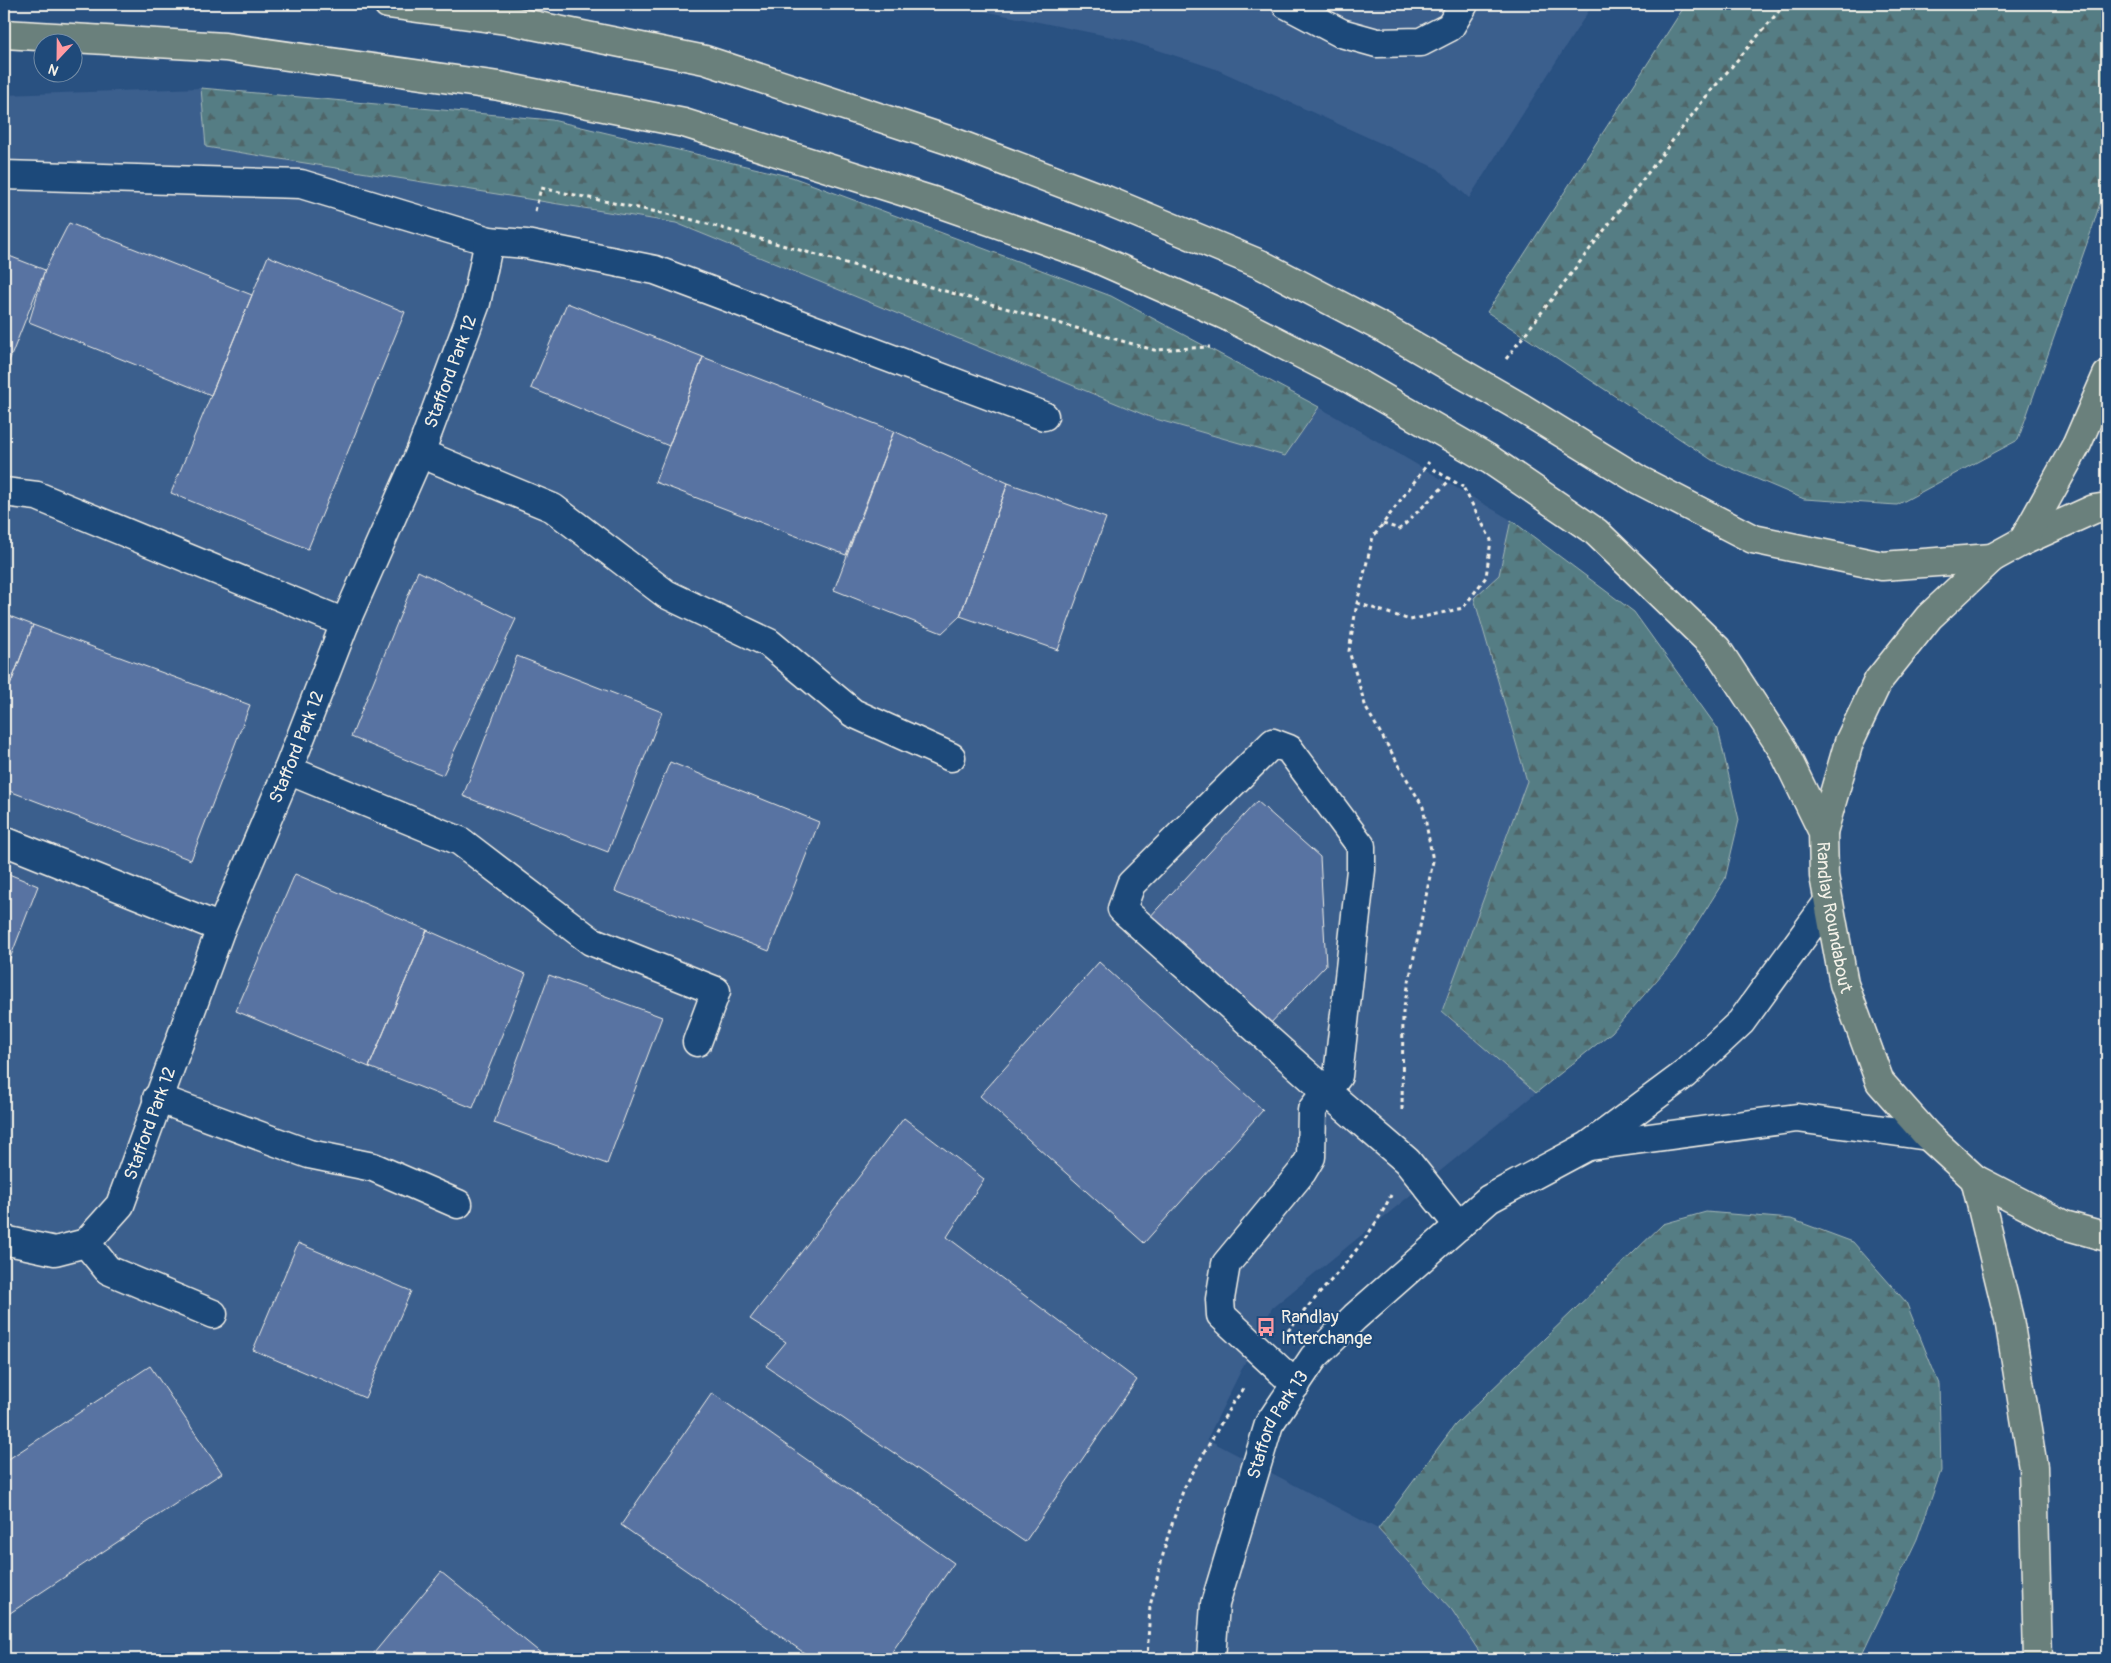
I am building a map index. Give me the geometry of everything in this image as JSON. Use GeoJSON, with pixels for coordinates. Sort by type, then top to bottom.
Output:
{"type":"FeatureCollection","features":[{"type":"Feature","properties":{"kind":"highway"},"geometry":{"type":"LineString","coordinates":[[388,4],[513,21],[705,60],[948,140],[1106,200],[1260,264],[1383,328],[1520,407],[1639,480],[1753,539],[1882,566],[1992,558]]}},
{"type":"Feature","properties":{"kind":"highway"},"geometry":{"type":"LineString","coordinates":[[4,34],[225,47],[499,86],[684,122],[930,200],[1084,254],[1227,316],[1352,380],[1489,459],[1596,532],[1716,650],[1783,750],[1823,832]]}},
{"type":"Feature","properties":{"kind":"highway"},"geometry":{"type":"LineString","coordinates":[[2023,541],[2077,444],[2107,375]]}},
{"type":"Feature","properties":{"kind":"highway","name":"Randlay Roundabout"},"geometry":{"type":"LineString","coordinates":[[2094,1234],[2064,1225],[1975,1179],[1928,1136],[1880,1082],[1844,984],[1824,876],[1823,832],[1849,742],[1878,681],[1929,617],[1992,558],[2023,541],[2094,509],[2107,506]]}},
{"type":"Feature","properties":{"kind":"highway"},"geometry":{"type":"LineString","coordinates":[[1975,1179],[2010,1319],[2033,1467],[2038,1659]]}},
{"type":"Feature","properties":{"kind":"street"},"geometry":{"type":"LineString","coordinates":[[1286,4],[1341,33],[1377,43],[1421,42],[1450,27],[1464,4]]}},
{"type":"Feature","properties":{"kind":"street"},"geometry":{"type":"LineString","coordinates":[[4,175],[301,184],[489,241],[526,244],[655,270],[1044,416]]}},
{"type":"Feature","properties":{"kind":"street","name":"Stafford Park 12"},"geometry":{"type":"LineString","coordinates":[[86,1243],[120,1205],[157,1098],[221,928],[288,770],[345,623],[420,453],[476,303],[489,241]]}},
{"type":"Feature","properties":{"kind":"street"},"geometry":{"type":"LineString","coordinates":[[420,453],[553,508],[666,594],[769,643],[853,713],[952,757]]}},
{"type":"Feature","properties":{"kind":"street"},"geometry":{"type":"LineString","coordinates":[[4,492],[37,496],[345,623]]}},
{"type":"Feature","properties":{"kind":"street"},"geometry":{"type":"LineString","coordinates":[[1296,1385],[1221,1315],[1220,1299],[1226,1264],[1302,1172],[1312,1157],[1312,1110],[1327,1092],[1338,1076],[1361,846],[1289,749],[1273,743],[1131,884],[1122,909],[1327,1092],[1407,1161],[1459,1226]]}},
{"type":"Feature","properties":{"kind":"street"},"geometry":{"type":"LineString","coordinates":[[288,770],[460,841],[591,941],[716,991],[697,1042]]}},
{"type":"Feature","properties":{"kind":"street"},"geometry":{"type":"LineString","coordinates":[[4,841],[221,928]]}},
{"type":"Feature","properties":{"kind":"street"},"geometry":{"type":"LineString","coordinates":[[1588,1146],[1685,1074],[1741,1022],[1828,902]]}},
{"type":"Feature","properties":{"kind":"street"},"geometry":{"type":"LineString","coordinates":[[157,1098],[309,1154],[372,1167],[458,1204]]}},
{"type":"Feature","properties":{"kind":"street"},"geometry":{"type":"LineString","coordinates":[[1588,1146],[1797,1118],[1928,1136]]}},
{"type":"Feature","properties":{"kind":"street","name":"Stafford Park 13"},"geometry":{"type":"LineString","coordinates":[[1212,1659],[1215,1604],[1269,1424],[1314,1357],[1489,1199],[1588,1146]]}},
{"type":"Feature","properties":{"kind":"street"},"geometry":{"type":"LineString","coordinates":[[4,1240],[55,1251],[86,1243],[108,1270],[213,1314]]}},
{"type":"Feature","properties":{"kind":"path"},"geometry":{"type":"LineString","coordinates":[[1504,362],[1705,98],[1785,4]]}},
{"type":"Feature","properties":{"kind":"path"},"geometry":{"type":"LineString","coordinates":[[541,188],[686,218],[1154,350],[1213,347]]}},
{"type":"Feature","properties":{"kind":"path"},"geometry":{"type":"LineString","coordinates":[[1407,1161],[1401,1100],[1403,1012],[1434,861],[1423,807],[1366,708],[1349,651],[1357,603],[1373,537],[1435,455]]}},
{"type":"Feature","properties":{"kind":"path"},"geometry":{"type":"LineString","coordinates":[[1383,524],[1400,529],[1450,480]]}},
{"type":"Feature","properties":{"kind":"path"},"geometry":{"type":"LineString","coordinates":[[1357,603],[1410,620],[1463,608],[1486,577],[1491,540],[1463,487]]}},
{"type":"Feature","properties":{"kind":"shaded area"},"geometry":{"type":"Polygon","coordinates":[[[949,4],[1593,4],[1469,198],[1438,169],[1216,69],[1127,40],[949,4]]]}},
{"type":"Feature","properties":{"kind":"shaded area"},"geometry":{"type":"Polygon","coordinates":[[[201,88],[206,147],[676,223],[1152,418],[1285,456],[1319,407],[1511,520],[1499,575],[1474,598],[1527,781],[1442,1011],[1536,1093],[1272,1308],[1207,1439],[1378,1529],[1452,1610],[1484,1659],[4,1659],[4,95],[201,88]]]}},
{"type":"Feature","properties":{"kind":"green space"},"geometry":{"type":"Polygon","coordinates":[[[1686,4],[2107,4],[2107,180],[2092,229],[2018,440],[1897,505],[1804,499],[1712,460],[1487,312],[1686,4]]]}},
{"type":"Feature","properties":{"kind":"green space"},"geometry":{"type":"Polygon","coordinates":[[[201,88],[552,120],[792,177],[1111,296],[1319,407],[1285,456],[1152,418],[676,223],[206,147],[201,88]]]}},
{"type":"Feature","properties":{"kind":"green space"},"geometry":{"type":"Polygon","coordinates":[[[1511,520],[1634,612],[1718,729],[1739,820],[1725,879],[1675,959],[1612,1032],[1536,1093],[1442,1011],[1527,781],[1474,598],[1499,575],[1511,520]]]}},
{"type":"Feature","properties":{"kind":"green space"},"geometry":{"type":"Polygon","coordinates":[[[1706,1212],[1791,1219],[1853,1242],[1906,1302],[1939,1384],[1941,1471],[1917,1539],[1860,1659],[1484,1659],[1452,1610],[1378,1529],[1455,1425],[1663,1224],[1706,1212]]]}},
{"type":"Feature","properties":{"kind":"building"},"geometry":{"type":"Polygon","coordinates":[[[69,223],[252,295],[211,395],[29,322],[45,270],[69,223]]]}},
{"type":"Feature","properties":{"kind":"building"},"geometry":{"type":"Polygon","coordinates":[[[4,254],[45,270],[4,374],[4,254]]]}},
{"type":"Feature","properties":{"kind":"building"},"geometry":{"type":"Polygon","coordinates":[[[268,256],[405,312],[308,549],[171,493],[268,256]]]}},
{"type":"Feature","properties":{"kind":"building"},"geometry":{"type":"Polygon","coordinates":[[[567,303],[703,357],[669,446],[531,388],[567,303]]]}},
{"type":"Feature","properties":{"kind":"building"},"geometry":{"type":"Polygon","coordinates":[[[703,357],[894,431],[846,555],[655,482],[703,357]]]}},
{"type":"Feature","properties":{"kind":"building"},"geometry":{"type":"Polygon","coordinates":[[[894,431],[1008,483],[960,616],[942,633],[834,590],[894,431]]]}},
{"type":"Feature","properties":{"kind":"building"},"geometry":{"type":"Polygon","coordinates":[[[1008,483],[1106,518],[1058,650],[960,616],[1008,483]]]}},
{"type":"Feature","properties":{"kind":"building"},"geometry":{"type":"Polygon","coordinates":[[[418,571],[516,619],[443,775],[351,737],[418,571]]]}},
{"type":"Feature","properties":{"kind":"building"},"geometry":{"type":"Polygon","coordinates":[[[4,614],[33,625],[4,701],[4,614]]]}},
{"type":"Feature","properties":{"kind":"building"},"geometry":{"type":"Polygon","coordinates":[[[33,625],[250,705],[191,860],[4,789],[4,701],[33,625]]]}},
{"type":"Feature","properties":{"kind":"building"},"geometry":{"type":"Polygon","coordinates":[[[517,656],[662,712],[608,852],[463,796],[517,656]]]}},
{"type":"Feature","properties":{"kind":"building"},"geometry":{"type":"Polygon","coordinates":[[[670,762],[819,822],[769,951],[615,891],[670,762]]]}},
{"type":"Feature","properties":{"kind":"building"},"geometry":{"type":"Polygon","coordinates":[[[1257,801],[1320,857],[1326,965],[1267,1027],[1147,920],[1257,801]]]}},
{"type":"Feature","properties":{"kind":"building"},"geometry":{"type":"Polygon","coordinates":[[[4,872],[38,886],[4,974],[4,872]]]}},
{"type":"Feature","properties":{"kind":"building"},"geometry":{"type":"Polygon","coordinates":[[[295,874],[427,930],[369,1067],[236,1011],[295,874]]]}},
{"type":"Feature","properties":{"kind":"building"},"geometry":{"type":"Polygon","coordinates":[[[427,930],[526,974],[473,1108],[369,1067],[427,930]]]}},
{"type":"Feature","properties":{"kind":"building"},"geometry":{"type":"Polygon","coordinates":[[[1099,962],[1263,1110],[1144,1243],[980,1096],[1099,962]]]}},
{"type":"Feature","properties":{"kind":"building"},"geometry":{"type":"Polygon","coordinates":[[[549,975],[662,1017],[607,1164],[494,1123],[549,975]]]}},
{"type":"Feature","properties":{"kind":"building"},"geometry":{"type":"Polygon","coordinates":[[[904,1118],[984,1179],[947,1237],[1137,1380],[1025,1542],[766,1366],[786,1342],[750,1319],[904,1118]]]}},
{"type":"Feature","properties":{"kind":"building"},"geometry":{"type":"Polygon","coordinates":[[[298,1243],[411,1291],[365,1398],[253,1350],[298,1243]]]}},
{"type":"Feature","properties":{"kind":"building"},"geometry":{"type":"Polygon","coordinates":[[[150,1366],[222,1473],[4,1617],[4,1462],[150,1366]]]}},
{"type":"Feature","properties":{"kind":"building"},"geometry":{"type":"Polygon","coordinates":[[[712,1393],[954,1563],[887,1659],[813,1659],[621,1525],[712,1393]]]}},
{"type":"Feature","properties":{"kind":"building"},"geometry":{"type":"Polygon","coordinates":[[[441,1572],[548,1659],[369,1659],[441,1572]]]}},
{"type":"Feature","properties":{"kind":"place","name":"Randlay Interchange"},"geometry":{"type":"Point","coordinates":[1266,1327]}}]}
